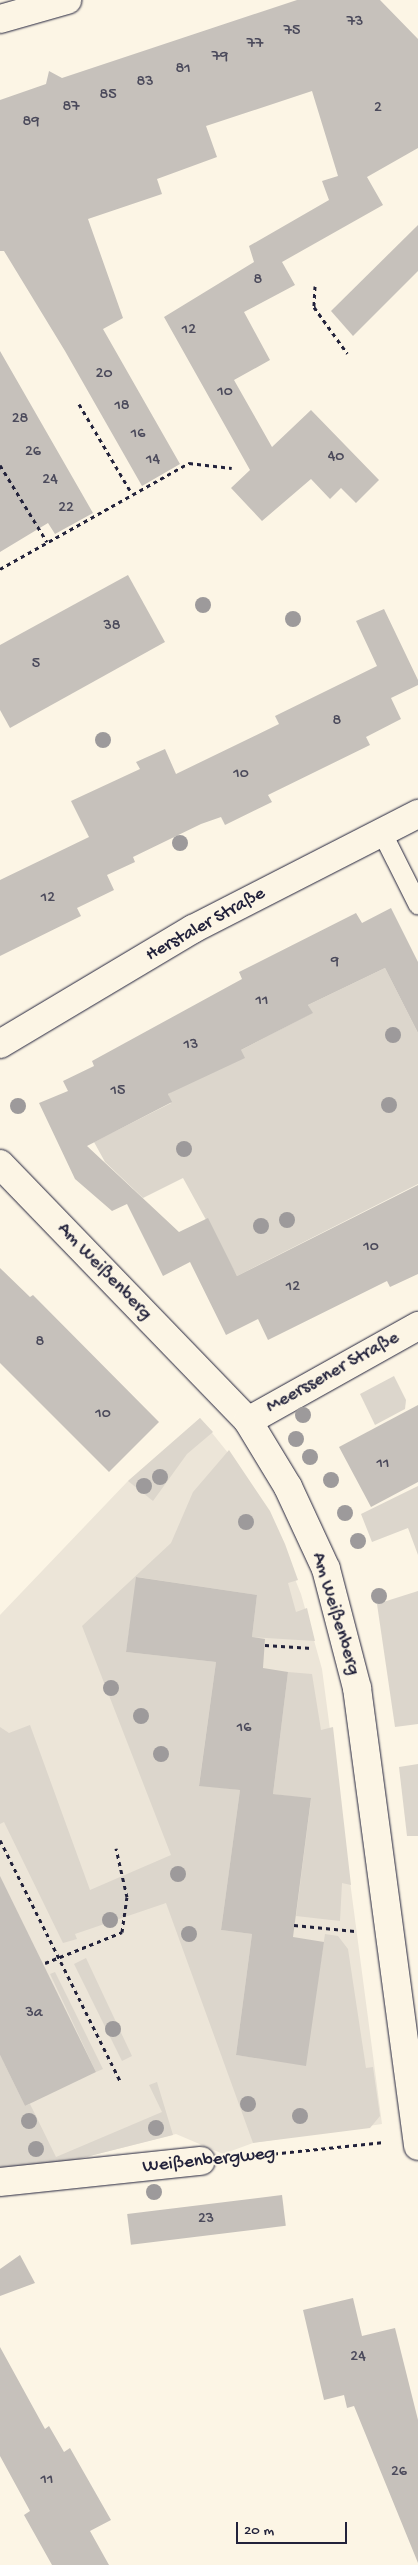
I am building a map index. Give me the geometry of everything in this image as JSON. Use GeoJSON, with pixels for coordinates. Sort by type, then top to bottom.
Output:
{"type":"FeatureCollection","features":[{"type":"Feature","properties":{"kind":"street"},"geometry":{"type":"LineString","coordinates":[[0,19],[67,0]]}},
{"type":"Feature","properties":{"kind":"street","name":"Herstaler Straße"},"geometry":{"type":"LineString","coordinates":[[0,1044],[193,929],[418,814]]}},
{"type":"Feature","properties":{"kind":"street","name":"Am Weißenberg"},"geometry":{"type":"LineString","coordinates":[[0,1164],[248,1421],[288,1487],[326,1569],[347,1643],[356,1688],[417,2141]]}},
{"type":"Feature","properties":{"kind":"street","name":"Meerssener Straße"},"geometry":{"type":"LineString","coordinates":[[248,1421],[418,1326]]}},
{"type":"Feature","properties":{"kind":"street","name":"Weißenbergweg"},"geometry":{"type":"LineString","coordinates":[[0,2182],[201,2161]]}},
{"type":"Feature","properties":{"kind":"lane"},"geometry":{"type":"LineString","coordinates":[[382,833],[418,905]]}},
{"type":"Feature","properties":{"kind":"path"},"geometry":{"type":"LineString","coordinates":[[315,286],[314,307],[347,353]]}},
{"type":"Feature","properties":{"kind":"path"},"geometry":{"type":"LineString","coordinates":[[79,404],[132,494]]}},
{"type":"Feature","properties":{"kind":"path"},"geometry":{"type":"LineString","coordinates":[[0,569],[189,463],[232,468]]}},
{"type":"Feature","properties":{"kind":"path"},"geometry":{"type":"LineString","coordinates":[[0,465],[47,542]]}},
{"type":"Feature","properties":{"kind":"path"},"geometry":{"type":"LineString","coordinates":[[265,1645],[309,1649]]}},
{"type":"Feature","properties":{"kind":"path"},"geometry":{"type":"LineString","coordinates":[[0,1840],[121,2083]]}},
{"type":"Feature","properties":{"kind":"path"},"geometry":{"type":"LineString","coordinates":[[45,1963],[122,1932],[127,1897],[116,1848]]}},
{"type":"Feature","properties":{"kind":"path"},"geometry":{"type":"LineString","coordinates":[[294,1925],[339,1930]]}},
{"type":"Feature","properties":{"kind":"path","name":"Weißenbergweg"},"geometry":{"type":"LineString","coordinates":[[201,2161],[417,2141]]}},
{"type":"Feature","properties":{"kind":"shaded area"},"geometry":{"type":"Polygon","coordinates":[[[385,968],[418,1033],[418,1184],[237,1276],[183,1178],[143,1198],[105,1162],[94,1142],[171,1103],[168,1094],[241,1050],[312,1013],[308,1005],[385,968]]]}},
{"type":"Feature","properties":{"kind":"shaded area"},"geometry":{"type":"Polygon","coordinates":[[[394,1376],[406,1400],[405,1409],[375,1425],[360,1394],[394,1376]]]}},
{"type":"Feature","properties":{"kind":"shaded area"},"geometry":{"type":"Polygon","coordinates":[[[200,1418],[237,1464],[272,1523],[301,1594],[322,1669],[382,2124],[253,2143],[223,2154],[176,2134],[58,2164],[0,2170],[0,1615],[128,1481],[200,1418]]]}},
{"type":"Feature","properties":{"kind":"shaded area"},"geometry":{"type":"Polygon","coordinates":[[[200,1418],[213,1432],[187,1454],[153,1501],[128,1481],[200,1418]]]}},
{"type":"Feature","properties":{"kind":"shaded area"},"geometry":{"type":"Polygon","coordinates":[[[229,1450],[270,1511],[285,1544],[298,1580],[288,1583],[296,1612],[307,1608],[315,1641],[252,1637],[257,1595],[137,1577],[126,1652],[216,1662],[199,1785],[240,1790],[221,1930],[252,1934],[236,2055],[305,2065],[325,1934],[338,1936],[348,1949],[366,2068],[373,2067],[380,2116],[370,2128],[253,2143],[166,1903],[75,1934],[77,1939],[63,1943],[4,1822],[0,1824],[0,1727],[9,1733],[30,1725],[90,1890],[171,1855],[82,1626],[171,1543],[193,1492],[229,1450]]]}},
{"type":"Feature","properties":{"kind":"shaded area"},"geometry":{"type":"Polygon","coordinates":[[[418,1486],[418,1555],[408,1528],[372,1542],[361,1514],[418,1486]]]}},
{"type":"Feature","properties":{"kind":"shaded area"},"geometry":{"type":"Polygon","coordinates":[[[418,1591],[418,1724],[395,1727],[377,1604],[418,1591]]]}},
{"type":"Feature","properties":{"kind":"shaded area"},"geometry":{"type":"Polygon","coordinates":[[[288,1672],[312,1674],[321,1730],[333,1727],[351,1885],[342,1883],[340,1921],[296,1916],[311,1799],[273,1794],[288,1672]]]}},
{"type":"Feature","properties":{"kind":"shaded area"},"geometry":{"type":"Polygon","coordinates":[[[418,1764],[418,1836],[407,1836],[399,1767],[418,1764]]]}},
{"type":"Feature","properties":{"kind":"shaded area"},"geometry":{"type":"Polygon","coordinates":[[[86,1958],[132,2056],[122,2061],[74,1964],[86,1958]]]}},
{"type":"Feature","properties":{"kind":"shaded area"},"geometry":{"type":"Polygon","coordinates":[[[55,1972],[103,2069],[96,2072],[50,1974],[55,1972]]]}},
{"type":"Feature","properties":{"kind":"shaded area"},"geometry":{"type":"Polygon","coordinates":[[[0,2055],[25,2106],[30,2104],[56,2157],[162,2112],[149,2085],[157,2082],[173,2135],[58,2164],[0,2170],[0,2055]]]}},
{"type":"Feature","properties":{"kind":"building"},"geometry":{"type":"Polygon","coordinates":[[[297,0],[380,0],[418,39],[418,148],[367,177],[383,205],[282,262],[295,285],[244,312],[270,360],[234,380],[272,447],[311,410],[379,480],[356,503],[341,488],[330,499],[311,479],[262,521],[231,488],[250,470],[164,317],[254,262],[249,246],[329,200],[322,181],[338,176],[312,91],[206,126],[217,157],[157,179],[162,194],[88,219],[123,318],[103,329],[180,464],[142,486],[65,351],[4,251],[0,251],[0,100],[46,84],[49,71],[62,78],[297,0]]]}},
{"type":"Feature","properties":{"kind":"building"},"geometry":{"type":"Polygon","coordinates":[[[418,225],[418,271],[353,336],[331,311],[418,225]]]}},
{"type":"Feature","properties":{"kind":"building"},"geometry":{"type":"Polygon","coordinates":[[[0,351],[93,513],[55,534],[48,523],[0,552],[0,351]]]}},
{"type":"Feature","properties":{"kind":"building"},"geometry":{"type":"Polygon","coordinates":[[[128,575],[165,642],[10,728],[0,710],[0,645],[128,575]]]}},
{"type":"Feature","properties":{"kind":"building"},"geometry":{"type":"Polygon","coordinates":[[[384,609],[418,680],[418,685],[391,698],[401,719],[366,737],[370,745],[268,795],[272,802],[225,825],[221,817],[201,824],[133,857],[135,862],[107,875],[114,890],[77,908],[81,916],[0,956],[0,880],[89,837],[71,801],[140,769],[136,762],[165,749],[176,774],[279,724],[275,716],[377,666],[356,621],[384,609]]]}},
{"type":"Feature","properties":{"kind":"building"},"geometry":{"type":"Polygon","coordinates":[[[391,908],[418,962],[418,1033],[385,968],[308,1005],[313,1013],[241,1050],[245,1058],[168,1094],[172,1102],[87,1146],[179,1232],[208,1218],[237,1276],[418,1185],[418,1274],[390,1287],[387,1281],[268,1340],[258,1319],[226,1335],[190,1262],[163,1276],[127,1204],[112,1211],[75,1179],[39,1103],[68,1091],[63,1081],[94,1066],[92,1061],[242,979],[239,972],[356,913],[362,923],[391,908]]]}},
{"type":"Feature","properties":{"kind":"building"},"geometry":{"type":"Polygon","coordinates":[[[0,1268],[30,1297],[33,1295],[159,1422],[109,1472],[0,1363],[0,1268]]]}},
{"type":"Feature","properties":{"kind":"building"},"geometry":{"type":"Polygon","coordinates":[[[418,1405],[418,1482],[371,1507],[339,1447],[418,1405]]]}},
{"type":"Feature","properties":{"kind":"building"},"geometry":{"type":"Polygon","coordinates":[[[136,1577],[257,1595],[252,1637],[265,1639],[263,1668],[288,1672],[273,1794],[311,1798],[293,1937],[324,1942],[306,2066],[236,2055],[252,1934],[221,1930],[240,1790],[199,1786],[216,1662],[126,1652],[136,1577]]]}},
{"type":"Feature","properties":{"kind":"building"},"geometry":{"type":"Polygon","coordinates":[[[0,1876],[96,2072],[25,2106],[0,2055],[0,1876]]]}},
{"type":"Feature","properties":{"kind":"building"},"geometry":{"type":"Polygon","coordinates":[[[282,2195],[286,2226],[131,2245],[127,2214],[282,2195]]]}},
{"type":"Feature","properties":{"kind":"building"},"geometry":{"type":"Polygon","coordinates":[[[20,2255],[35,2283],[0,2296],[0,2269],[20,2255]]]}},
{"type":"Feature","properties":{"kind":"building"},"geometry":{"type":"Polygon","coordinates":[[[353,2298],[362,2336],[395,2328],[418,2420],[418,2563],[354,2406],[347,2408],[344,2395],[324,2400],[303,2310],[353,2298]]]}},
{"type":"Feature","properties":{"kind":"building"},"geometry":{"type":"Polygon","coordinates":[[[0,2347],[45,2429],[49,2426],[64,2452],[70,2448],[111,2520],[90,2531],[109,2565],[52,2565],[24,2515],[30,2511],[0,2456],[0,2347]]]}}]}
